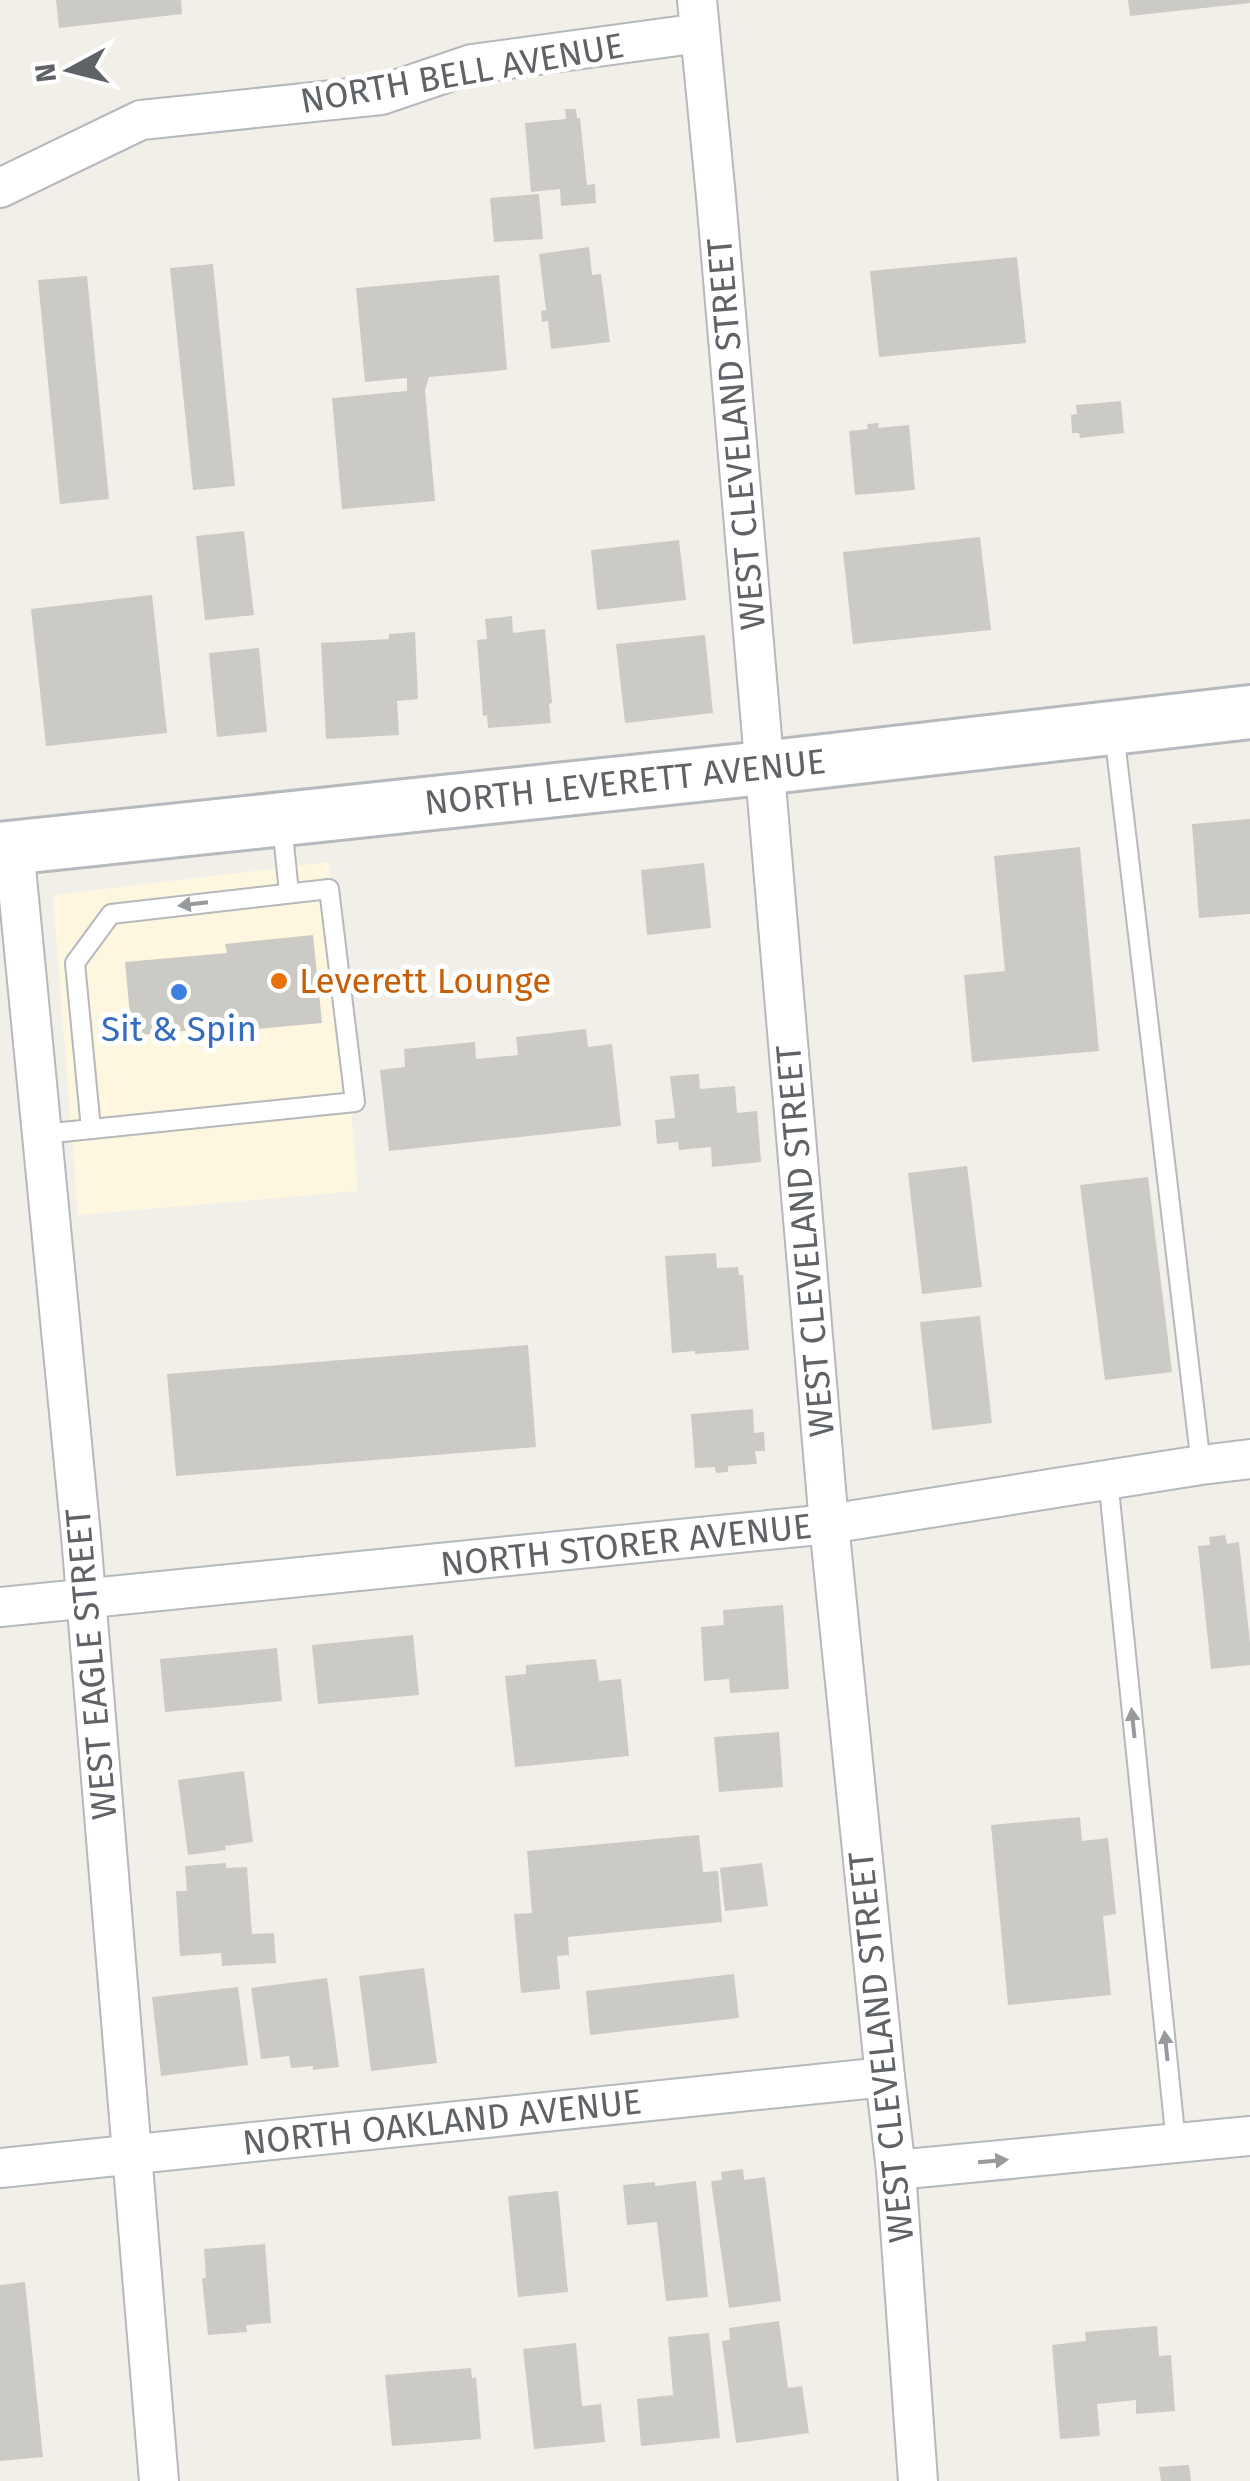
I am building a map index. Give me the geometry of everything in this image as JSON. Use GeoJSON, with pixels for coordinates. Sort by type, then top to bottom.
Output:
{"type":"FeatureCollection","features":[{"type":"Feature","properties":{"kind":"street","name":"NORTH BELL AVENUE"},"geometry":{"type":"LineString","coordinates":[[0,188],[141,120],[381,95],[472,64],[698,17]]}},
{"type":"Feature","properties":{"kind":"street","name":"WEST CLEVELAND STREET"},"geometry":{"type":"LineString","coordinates":[[698,17],[829,1524],[896,2170],[918,2481]]}},
{"type":"Feature","properties":{"kind":"street","name":"NORTH LEVERETT AVENUE"},"geometry":{"type":"LineString","coordinates":[[7,848],[1250,712]]}},
{"type":"Feature","properties":{"kind":"street","name":"WEST EAGLE STREET"},"geometry":{"type":"LineString","coordinates":[[7,848],[43,1134],[159,2481]]}},
{"type":"Feature","properties":{"kind":"street","name":"NORTH STORER AVENUE"},"geometry":{"type":"LineString","coordinates":[[0,1607],[829,1524],[1250,1459]]}},
{"type":"Feature","properties":{"kind":"street","name":"NORTH OAKLAND AVENUE"},"geometry":{"type":"LineString","coordinates":[[0,2168],[885,2078]]}},
{"type":"Feature","properties":{"kind":"street"},"geometry":{"type":"LineString","coordinates":[[896,2170],[1250,2136]]}},
{"type":"Feature","properties":{"kind":"lane"},"geometry":{"type":"LineString","coordinates":[[1114,726],[1201,1465]]}},
{"type":"Feature","properties":{"kind":"lane"},"geometry":{"type":"LineString","coordinates":[[281,819],[289,893]]}},
{"type":"Feature","properties":{"kind":"lane"},"geometry":{"type":"LineString","coordinates":[[43,1134],[355,1102],[329,889],[112,914],[75,963],[90,1129]]}},
{"type":"Feature","properties":{"kind":"lane"},"geometry":{"type":"LineString","coordinates":[[1108,1480],[1176,2144]]}},
{"type":"Feature","properties":{"kind":"shaded area"},"geometry":{"type":"Polygon","coordinates":[[[329,862],[358,1191],[78,1215],[53,895],[329,862]]]}},
{"type":"Feature","properties":{"kind":"building"},"geometry":{"type":"Polygon","coordinates":[[[56,0],[181,0],[182,14],[59,28],[56,0]]]}},
{"type":"Feature","properties":{"kind":"building"},"geometry":{"type":"Polygon","coordinates":[[[1128,0],[1250,0],[1250,3],[1130,16],[1128,0]]]}},
{"type":"Feature","properties":{"kind":"building"},"geometry":{"type":"Polygon","coordinates":[[[565,109],[576,109],[580,118],[587,185],[595,184],[596,203],[561,206],[560,189],[531,192],[525,123],[566,119],[565,109]]]}},
{"type":"Feature","properties":{"kind":"building"},"geometry":{"type":"Polygon","coordinates":[[[539,194],[543,239],[494,242],[490,198],[539,194]]]}},
{"type":"Feature","properties":{"kind":"building"},"geometry":{"type":"Polygon","coordinates":[[[589,247],[592,275],[601,274],[610,342],[551,349],[548,321],[542,322],[541,311],[546,310],[539,254],[589,247]]]}},
{"type":"Feature","properties":{"kind":"building"},"geometry":{"type":"Polygon","coordinates":[[[1017,257],[1026,343],[879,357],[870,271],[1017,257]]]}},
{"type":"Feature","properties":{"kind":"building"},"geometry":{"type":"Polygon","coordinates":[[[213,264],[235,486],[193,490],[170,268],[213,264]]]}},
{"type":"Feature","properties":{"kind":"building"},"geometry":{"type":"Polygon","coordinates":[[[499,275],[507,370],[429,377],[425,390],[435,501],[342,509],[332,398],[407,391],[407,378],[365,382],[356,288],[499,275]]]}},
{"type":"Feature","properties":{"kind":"building"},"geometry":{"type":"Polygon","coordinates":[[[87,276],[109,499],[60,504],[38,280],[87,276]]]}},
{"type":"Feature","properties":{"kind":"building"},"geometry":{"type":"Polygon","coordinates":[[[1121,401],[1124,433],[1080,438],[1079,433],[1072,433],[1071,415],[1077,414],[1076,405],[1121,401]]]}},
{"type":"Feature","properties":{"kind":"building"},"geometry":{"type":"Polygon","coordinates":[[[879,423],[878,428],[909,425],[915,490],[855,495],[849,431],[879,423]]]}},
{"type":"Feature","properties":{"kind":"building"},"geometry":{"type":"Polygon","coordinates":[[[244,531],[254,615],[205,620],[196,536],[244,531]]]}},
{"type":"Feature","properties":{"kind":"building"},"geometry":{"type":"Polygon","coordinates":[[[980,537],[991,630],[853,644],[843,552],[980,537]]]}},
{"type":"Feature","properties":{"kind":"building"},"geometry":{"type":"Polygon","coordinates":[[[679,540],[686,600],[597,610],[591,550],[679,540]]]}},
{"type":"Feature","properties":{"kind":"building"},"geometry":{"type":"Polygon","coordinates":[[[152,595],[167,733],[46,746],[31,609],[152,595]]]}},
{"type":"Feature","properties":{"kind":"building"},"geometry":{"type":"Polygon","coordinates":[[[512,616],[513,633],[545,629],[551,723],[488,728],[487,715],[483,716],[477,640],[487,639],[485,619],[512,616]]]}},
{"type":"Feature","properties":{"kind":"building"},"geometry":{"type":"Polygon","coordinates":[[[415,632],[418,699],[397,701],[399,735],[326,739],[321,643],[389,639],[389,634],[415,632]]]}},
{"type":"Feature","properties":{"kind":"building"},"geometry":{"type":"Polygon","coordinates":[[[705,635],[713,713],[625,723],[616,644],[705,635]]]}},
{"type":"Feature","properties":{"kind":"building"},"geometry":{"type":"Polygon","coordinates":[[[259,648],[267,732],[217,737],[209,653],[259,648]]]}},
{"type":"Feature","properties":{"kind":"building"},"geometry":{"type":"Polygon","coordinates":[[[1250,819],[1250,914],[1199,918],[1192,824],[1250,819]]]}},
{"type":"Feature","properties":{"kind":"building"},"geometry":{"type":"Polygon","coordinates":[[[1080,847],[1099,1051],[972,1062],[964,975],[1005,971],[994,856],[1080,847]]]}},
{"type":"Feature","properties":{"kind":"building"},"geometry":{"type":"Polygon","coordinates":[[[704,863],[711,928],[647,935],[641,870],[704,863]]]}},
{"type":"Feature","properties":{"kind":"building"},"geometry":{"type":"Polygon","coordinates":[[[313,935],[322,1023],[132,1036],[125,962],[227,953],[225,944],[313,935]]]}},
{"type":"Feature","properties":{"kind":"building"},"geometry":{"type":"Polygon","coordinates":[[[586,1029],[588,1047],[612,1044],[621,1126],[389,1151],[380,1070],[405,1067],[404,1049],[475,1042],[476,1059],[518,1055],[516,1037],[586,1029]]]}},
{"type":"Feature","properties":{"kind":"building"},"geometry":{"type":"Polygon","coordinates":[[[699,1074],[700,1089],[735,1086],[737,1113],[757,1111],[761,1162],[712,1167],[711,1147],[679,1150],[678,1142],[657,1144],[655,1120],[675,1118],[670,1076],[699,1074]]]}},
{"type":"Feature","properties":{"kind":"building"},"geometry":{"type":"Polygon","coordinates":[[[967,1166],[982,1287],[922,1294],[908,1173],[967,1166]]]}},
{"type":"Feature","properties":{"kind":"building"},"geometry":{"type":"Polygon","coordinates":[[[1148,1177],[1172,1372],[1105,1380],[1080,1185],[1148,1177]]]}},
{"type":"Feature","properties":{"kind":"building"},"geometry":{"type":"Polygon","coordinates":[[[716,1253],[717,1268],[738,1267],[739,1275],[743,1275],[749,1350],[672,1353],[665,1256],[716,1253]]]}},
{"type":"Feature","properties":{"kind":"building"},"geometry":{"type":"Polygon","coordinates":[[[980,1316],[992,1423],[932,1430],[920,1322],[980,1316]]]}},
{"type":"Feature","properties":{"kind":"building"},"geometry":{"type":"Polygon","coordinates":[[[528,1345],[536,1447],[176,1476],[167,1374],[528,1345]]]}},
{"type":"Feature","properties":{"kind":"building"},"geometry":{"type":"Polygon","coordinates":[[[753,1409],[754,1433],[764,1432],[765,1451],[755,1451],[757,1464],[728,1466],[728,1472],[716,1473],[715,1467],[695,1468],[691,1414],[753,1409]]]}},
{"type":"Feature","properties":{"kind":"building"},"geometry":{"type":"Polygon","coordinates":[[[1225,1535],[1227,1544],[1239,1542],[1250,1665],[1211,1669],[1198,1546],[1210,1545],[1209,1537],[1225,1535]]]}},
{"type":"Feature","properties":{"kind":"building"},"geometry":{"type":"Polygon","coordinates":[[[783,1605],[789,1689],[730,1693],[729,1679],[704,1681],[701,1627],[724,1625],[723,1610],[783,1605]]]}},
{"type":"Feature","properties":{"kind":"building"},"geometry":{"type":"Polygon","coordinates":[[[413,1635],[419,1695],[318,1704],[312,1645],[413,1635]]]}},
{"type":"Feature","properties":{"kind":"building"},"geometry":{"type":"Polygon","coordinates":[[[277,1648],[282,1701],[165,1712],[160,1659],[277,1648]]]}},
{"type":"Feature","properties":{"kind":"building"},"geometry":{"type":"Polygon","coordinates":[[[596,1659],[599,1681],[621,1679],[629,1756],[515,1767],[505,1676],[526,1674],[526,1665],[596,1659]]]}},
{"type":"Feature","properties":{"kind":"building"},"geometry":{"type":"Polygon","coordinates":[[[779,1732],[783,1787],[719,1792],[714,1737],[779,1732]]]}},
{"type":"Feature","properties":{"kind":"building"},"geometry":{"type":"Polygon","coordinates":[[[244,1771],[253,1842],[188,1855],[178,1780],[244,1771]]]}},
{"type":"Feature","properties":{"kind":"building"},"geometry":{"type":"Polygon","coordinates":[[[1080,1817],[1082,1841],[1108,1838],[1116,1914],[1103,1916],[1111,1995],[1008,2005],[991,1825],[1080,1817]]]}},
{"type":"Feature","properties":{"kind":"building"},"geometry":{"type":"Polygon","coordinates":[[[699,1835],[703,1872],[718,1871],[722,1922],[568,1937],[569,1955],[557,1956],[560,1989],[521,1993],[514,1914],[532,1913],[527,1851],[699,1835]]]}},
{"type":"Feature","properties":{"kind":"building"},"geometry":{"type":"Polygon","coordinates":[[[226,1863],[226,1868],[247,1867],[252,1934],[274,1933],[276,1963],[222,1966],[221,1953],[180,1956],[176,1891],[187,1891],[185,1866],[226,1863]]]}},
{"type":"Feature","properties":{"kind":"building"},"geometry":{"type":"Polygon","coordinates":[[[762,1863],[768,1906],[725,1911],[720,1868],[762,1863]]]}},
{"type":"Feature","properties":{"kind":"building"},"geometry":{"type":"Polygon","coordinates":[[[424,1968],[437,2063],[371,2071],[359,1976],[424,1968]]]}},
{"type":"Feature","properties":{"kind":"building"},"geometry":{"type":"Polygon","coordinates":[[[734,1974],[739,2018],[590,2035],[586,1991],[734,1974]]]}},
{"type":"Feature","properties":{"kind":"building"},"geometry":{"type":"Polygon","coordinates":[[[327,1978],[339,2067],[291,2068],[289,2056],[261,2059],[251,1988],[327,1978]]]}},
{"type":"Feature","properties":{"kind":"building"},"geometry":{"type":"Polygon","coordinates":[[[238,1987],[248,2065],[161,2076],[152,1997],[238,1987]]]}},
{"type":"Feature","properties":{"kind":"building"},"geometry":{"type":"Polygon","coordinates":[[[743,2169],[744,2180],[765,2177],[781,2301],[729,2308],[711,2181],[722,2180],[721,2172],[743,2169]]]}},
{"type":"Feature","properties":{"kind":"building"},"geometry":{"type":"Polygon","coordinates":[[[696,2181],[708,2297],[666,2301],[657,2222],[627,2225],[623,2185],[696,2181]]]}},
{"type":"Feature","properties":{"kind":"building"},"geometry":{"type":"Polygon","coordinates":[[[558,2191],[568,2292],[518,2297],[508,2196],[558,2191]]]}},
{"type":"Feature","properties":{"kind":"building"},"geometry":{"type":"Polygon","coordinates":[[[265,2244],[271,2323],[246,2325],[247,2332],[208,2335],[202,2278],[206,2278],[204,2249],[265,2244]]]}},
{"type":"Feature","properties":{"kind":"building"},"geometry":{"type":"Polygon","coordinates":[[[25,2282],[43,2457],[0,2461],[0,2285],[25,2282]]]}},
{"type":"Feature","properties":{"kind":"building"},"geometry":{"type":"Polygon","coordinates":[[[779,2321],[788,2388],[802,2386],[809,2433],[736,2443],[722,2341],[730,2340],[729,2328],[779,2321]]]}},
{"type":"Feature","properties":{"kind":"building"},"geometry":{"type":"Polygon","coordinates":[[[1157,2326],[1159,2356],[1171,2355],[1175,2411],[1136,2414],[1136,2400],[1097,2404],[1100,2436],[1060,2439],[1052,2345],[1086,2341],[1085,2332],[1157,2326]]]}},
{"type":"Feature","properties":{"kind":"building"},"geometry":{"type":"Polygon","coordinates":[[[709,2333],[720,2438],[641,2446],[637,2399],[673,2395],[668,2337],[709,2333]]]}},
{"type":"Feature","properties":{"kind":"building"},"geometry":{"type":"Polygon","coordinates":[[[576,2343],[582,2406],[601,2404],[605,2442],[534,2449],[523,2349],[576,2343]]]}},
{"type":"Feature","properties":{"kind":"building"},"geometry":{"type":"Polygon","coordinates":[[[471,2368],[472,2378],[476,2377],[481,2439],[392,2446],[385,2375],[471,2368]]]}},
{"type":"Feature","properties":{"kind":"building"},"geometry":{"type":"Polygon","coordinates":[[[1189,2465],[1191,2481],[1161,2481],[1159,2467],[1189,2465]]]}},
{"type":"Feature","properties":{"kind":"place","name":"Leverett Lounge"},"geometry":{"type":"Point","coordinates":[279,981]}},
{"type":"Feature","properties":{"kind":"place","name":"Sit & Spin"},"geometry":{"type":"Point","coordinates":[179,992]}}]}
